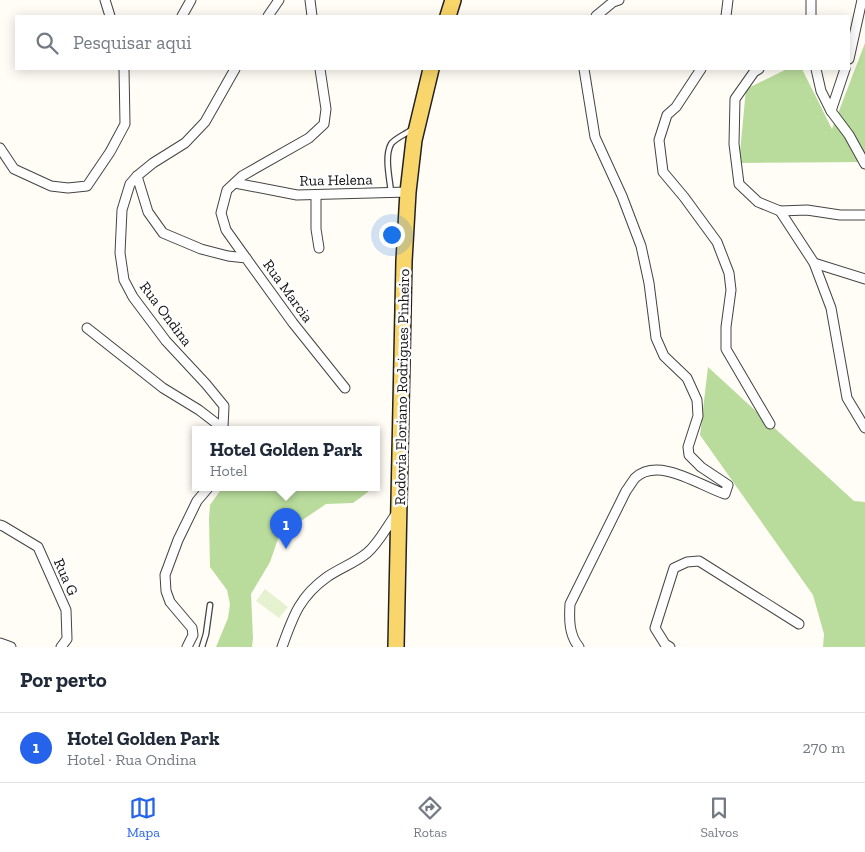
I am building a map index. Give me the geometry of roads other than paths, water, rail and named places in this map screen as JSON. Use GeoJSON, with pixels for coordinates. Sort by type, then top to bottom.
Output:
{"type":"FeatureCollection","features":[{"type":"Feature","properties":{"kind":"main road"},"geometry":{"type":"LineString","coordinates":[[448,15],[453,0]]}},
{"type":"Feature","properties":{"kind":"main road","name":"Rodovia Floriano Rodrigues Pinheiro"},"geometry":{"type":"LineString","coordinates":[[396,647],[404,261],[408,192],[417,126],[431,70]]}},
{"type":"Feature","properties":{"kind":"street"},"geometry":{"type":"LineString","coordinates":[[105,0],[110,15]]}},
{"type":"Feature","properties":{"kind":"street"},"geometry":{"type":"LineString","coordinates":[[183,15],[191,0]]}},
{"type":"Feature","properties":{"kind":"street"},"geometry":{"type":"LineString","coordinates":[[269,15],[278,0]]}},
{"type":"Feature","properties":{"kind":"street"},"geometry":{"type":"LineString","coordinates":[[310,0],[312,15]]}},
{"type":"Feature","properties":{"kind":"street"},"geometry":{"type":"LineString","coordinates":[[597,15],[613,2],[619,0]]}},
{"type":"Feature","properties":{"kind":"street"},"geometry":{"type":"LineString","coordinates":[[726,15],[728,0]]}},
{"type":"Feature","properties":{"kind":"street"},"geometry":{"type":"LineString","coordinates":[[811,0],[811,15]]}},
{"type":"Feature","properties":{"kind":"street"},"geometry":{"type":"LineString","coordinates":[[850,54],[862,0]]}},
{"type":"Feature","properties":{"kind":"street"},"geometry":{"type":"LineString","coordinates":[[0,148],[14,169],[51,186],[68,188],[86,186],[110,152],[125,124],[124,70]]}},
{"type":"Feature","properties":{"kind":"street"},"geometry":{"type":"LineString","coordinates":[[137,176],[153,163],[185,143],[205,122],[234,70]]}},
{"type":"Feature","properties":{"kind":"street"},"geometry":{"type":"LineString","coordinates":[[246,258],[226,230],[221,213],[227,190],[242,176],[309,138],[324,124],[326,109],[320,70]]}},
{"type":"Feature","properties":{"kind":"street"},"geometry":{"type":"LineString","coordinates":[[580,647],[572,639],[570,604],[626,491],[634,479],[644,472],[658,469],[676,474],[725,494],[728,485],[701,467],[689,455],[688,447],[698,416],[697,400],[687,378],[664,356],[656,338],[649,283],[641,246],[622,196],[595,137],[586,70]]}},
{"type":"Feature","properties":{"kind":"street"},"geometry":{"type":"LineString","coordinates":[[700,70],[676,107],[668,115],[659,140],[663,172],[717,242],[729,273],[731,290],[726,327],[726,349],[770,424]]}},
{"type":"Feature","properties":{"kind":"street"},"geometry":{"type":"LineString","coordinates":[[757,70],[735,99],[734,144],[739,184],[758,202],[780,211],[807,210],[840,215],[865,215]]}},
{"type":"Feature","properties":{"kind":"street"},"geometry":{"type":"LineString","coordinates":[[816,70],[821,91],[831,111],[849,135],[865,164]]}},
{"type":"Feature","properties":{"kind":"street"},"geometry":{"type":"LineString","coordinates":[[831,111],[845,70]]}},
{"type":"Feature","properties":{"kind":"street","name":"Rua Marcia"},"geometry":{"type":"LineString","coordinates":[[137,176],[148,212],[162,234],[201,249],[228,256],[246,258],[293,323],[345,388]]}},
{"type":"Feature","properties":{"kind":"street","name":"Rua Ondina"},"geometry":{"type":"LineString","coordinates":[[137,176],[130,184],[122,210],[120,253],[124,280],[133,297],[166,341],[224,406],[224,426]]}},
{"type":"Feature","properties":{"kind":"street","name":"Rua Helena"},"geometry":{"type":"LineString","coordinates":[[235,183],[297,195],[408,192]]}},
{"type":"Feature","properties":{"kind":"street"},"geometry":{"type":"LineString","coordinates":[[316,195],[316,229],[319,248]]}},
{"type":"Feature","properties":{"kind":"street"},"geometry":{"type":"LineString","coordinates":[[780,211],[814,263],[831,308],[847,398],[865,428]]}},
{"type":"Feature","properties":{"kind":"street"},"geometry":{"type":"LineString","coordinates":[[814,263],[865,279]]}},
{"type":"Feature","properties":{"kind":"street","name":"Rua Ondina"},"geometry":{"type":"LineString","coordinates":[[87,328],[163,388],[220,426]]}},
{"type":"Feature","properties":{"kind":"street"},"geometry":{"type":"LineString","coordinates":[[187,647],[192,635],[192,628],[170,602],[166,591],[165,575],[178,540],[197,501],[205,491]]}},
{"type":"Feature","properties":{"kind":"street"},"geometry":{"type":"LineString","coordinates":[[282,647],[291,620],[309,592],[328,577],[368,553],[400,510]]}},
{"type":"Feature","properties":{"kind":"street","name":"Rua G"},"geometry":{"type":"LineString","coordinates":[[1,524],[38,547],[66,610],[66,639],[61,647]]}},
{"type":"Feature","properties":{"kind":"street"},"geometry":{"type":"LineString","coordinates":[[670,647],[665,644],[656,628],[674,568],[687,562],[699,561],[799,624]]}},
{"type":"Feature","properties":{"kind":"street"},"geometry":{"type":"LineString","coordinates":[[0,643],[11,647]]}},
{"type":"Feature","properties":{"kind":"lane"},"geometry":{"type":"LineString","coordinates":[[392,192],[388,162],[392,142],[417,126]]}},
{"type":"Feature","properties":{"kind":"lane"},"geometry":{"type":"LineString","coordinates":[[202,647],[210,605]]}},
{"type":"Feature","properties":{"kind":"place","name":"Hotel Golden Park"},"geometry":{"type":"Point","coordinates":[286,549]}}]}
